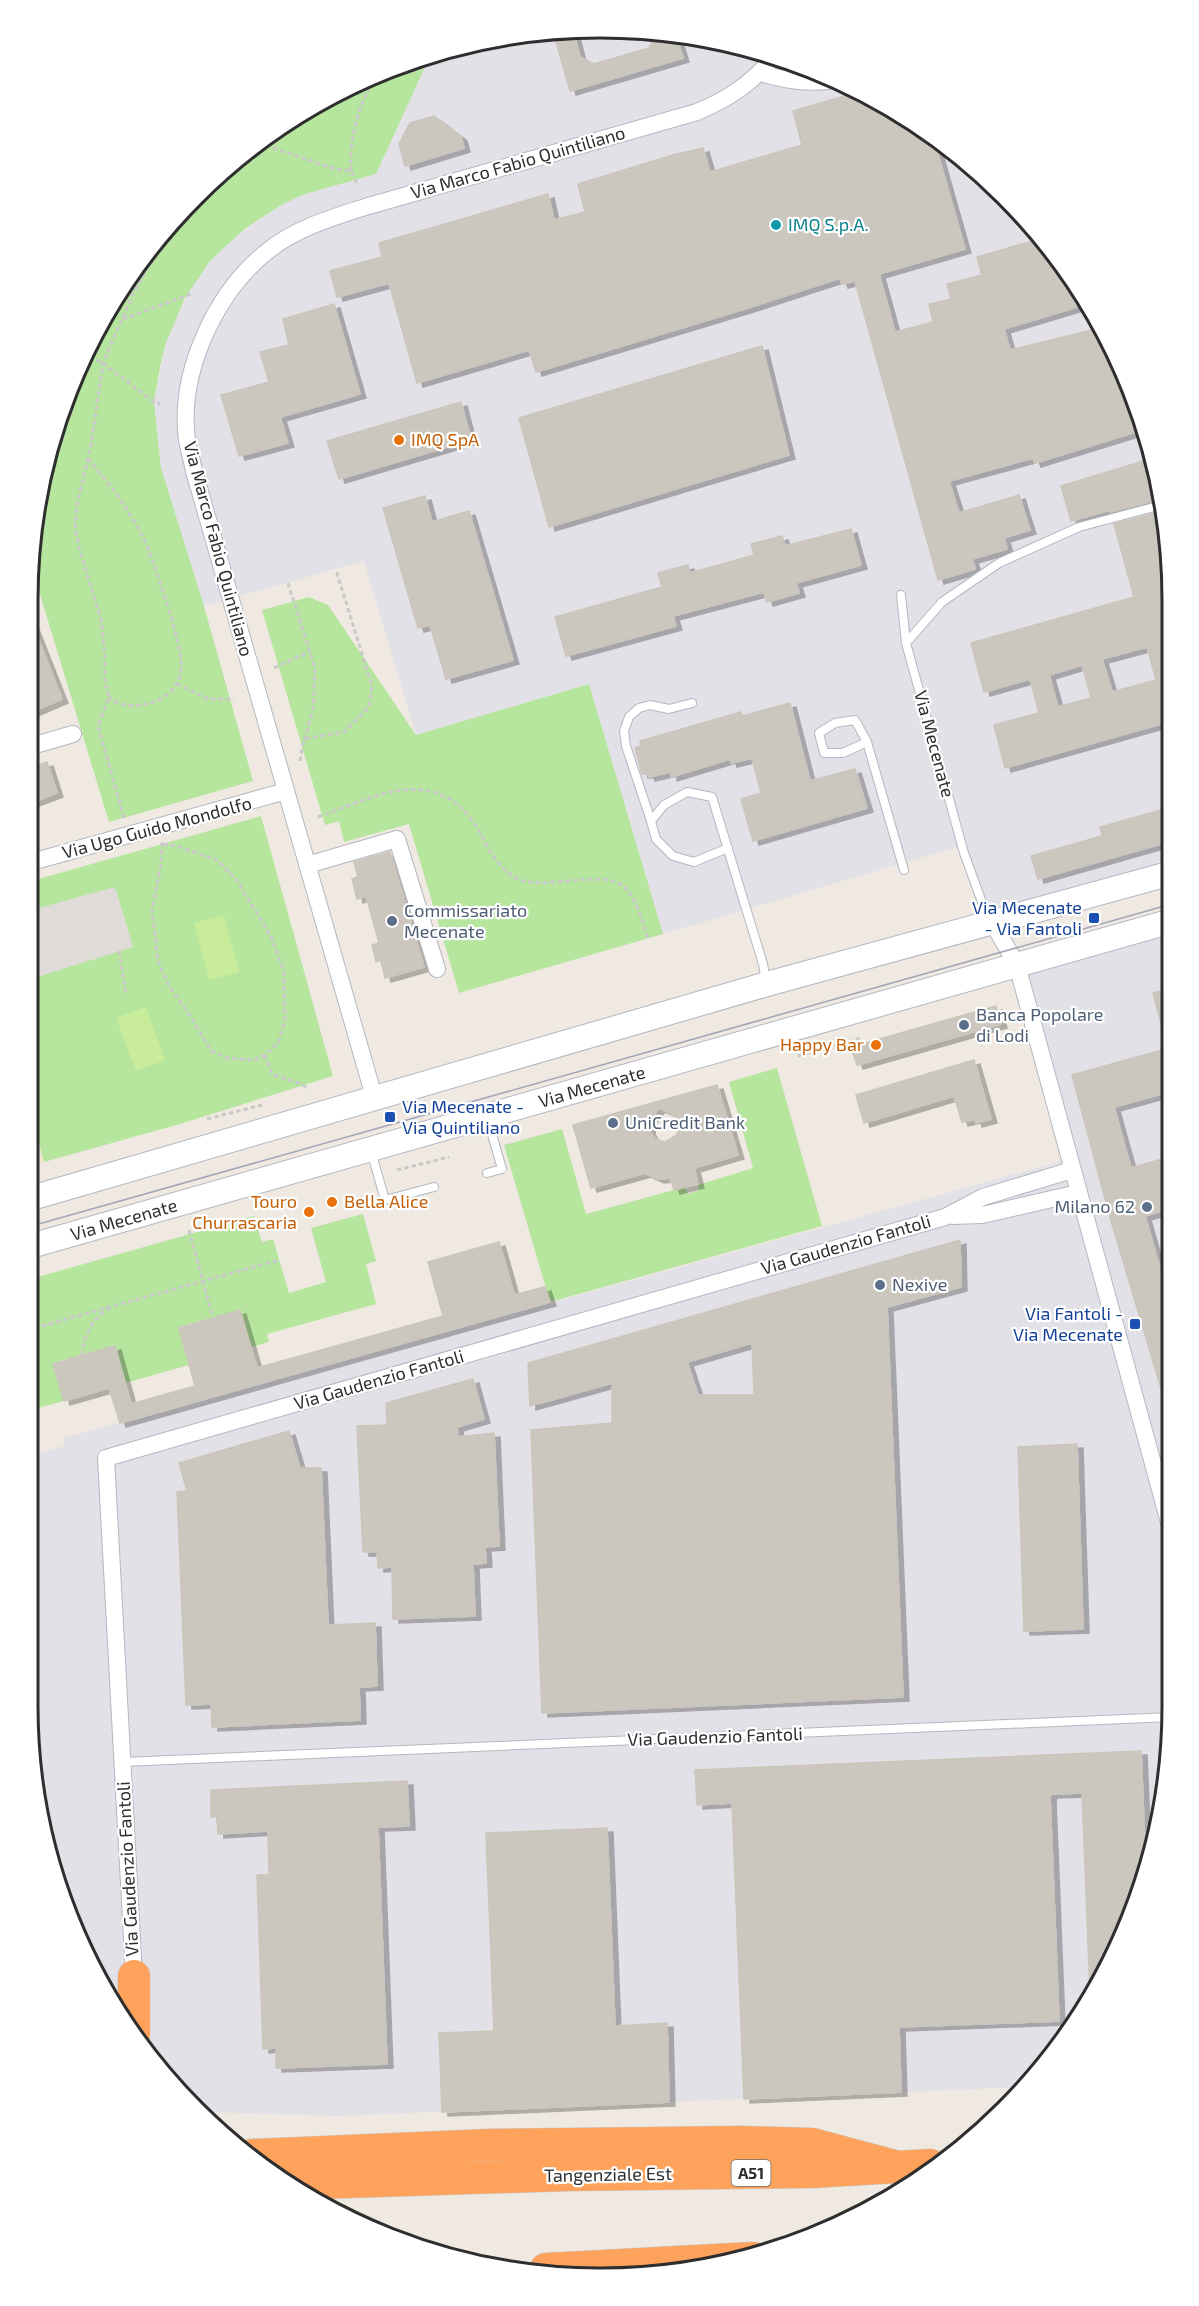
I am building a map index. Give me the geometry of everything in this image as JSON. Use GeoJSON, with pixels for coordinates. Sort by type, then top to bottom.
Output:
{"type":"FeatureCollection","features":[{"type":"Feature","properties":{"kind":"highway"},"geometry":{"type":"LineString","coordinates":[[127,2011],[134,1976]]}},
{"type":"Feature","properties":{"kind":"highway"},"geometry":{"type":"LineString","coordinates":[[134,1976],[134,2022]]}},
{"type":"Feature","properties":{"kind":"highway"},"geometry":{"type":"LineString","coordinates":[[259,2154],[489,2145],[741,2142],[812,2144],[898,2167]]}},
{"type":"Feature","properties":{"kind":"highway","name":"Tangenziale Est"},"geometry":{"type":"LineString","coordinates":[[302,2183],[568,2175],[812,2172],[924,2165]]}},
{"type":"Feature","properties":{"kind":"highway"},"geometry":{"type":"LineString","coordinates":[[577,2267],[688,2261]]}},
{"type":"Feature","properties":{"kind":"main road"},"geometry":{"type":"LineString","coordinates":[[38,1196],[375,1100],[767,984],[1162,876]]}},
{"type":"Feature","properties":{"kind":"main road","name":"Via Mecenate"},"geometry":{"type":"LineString","coordinates":[[38,1243],[1162,924]]}},
{"type":"Feature","properties":{"kind":"street","name":"Via Marco Fabio Quintiliano"},"geometry":{"type":"LineString","coordinates":[[375,1100],[224,578],[187,439],[187,408],[199,349],[212,317],[226,294],[248,268],[270,249],[294,234],[320,221],[697,112],[740,90],[761,73],[768,64]]}},
{"type":"Feature","properties":{"kind":"street"},"geometry":{"type":"LineString","coordinates":[[761,73],[798,81],[821,83]]}},
{"type":"Feature","properties":{"kind":"street"},"geometry":{"type":"LineString","coordinates":[[38,744],[73,734]]}},
{"type":"Feature","properties":{"kind":"street","name":"Via Ugo Guido Mondolfo"},"geometry":{"type":"LineString","coordinates":[[38,861],[286,791]]}},
{"type":"Feature","properties":{"kind":"street"},"geometry":{"type":"LineString","coordinates":[[307,864],[397,839],[437,969]]}},
{"type":"Feature","properties":{"kind":"street","name":"Via Mecenate"},"geometry":{"type":"LineString","coordinates":[[992,922],[1017,965]]}},
{"type":"Feature","properties":{"kind":"street"},"geometry":{"type":"LineString","coordinates":[[1017,965],[1078,1193],[1162,1487]]}},
{"type":"Feature","properties":{"kind":"street","name":"Via Gaudenzio Fantoli"},"geometry":{"type":"LineString","coordinates":[[134,1976],[106,1458],[945,1217],[983,1197],[1072,1170]]}},
{"type":"Feature","properties":{"kind":"street","name":"Via Gaudenzio Fantoli"},"geometry":{"type":"LineString","coordinates":[[945,1217],[982,1215],[1078,1193]]}},
{"type":"Feature","properties":{"kind":"lane"},"geometry":{"type":"LineString","coordinates":[[906,643],[942,602],[999,563],[1079,527],[1154,508]]}},
{"type":"Feature","properties":{"kind":"lane","name":"Via Mecenate"},"geometry":{"type":"LineString","coordinates":[[901,596],[906,643],[964,853],[983,905],[992,922]]}},
{"type":"Feature","properties":{"kind":"lane"},"geometry":{"type":"LineString","coordinates":[[692,703],[669,709],[650,705],[639,708],[629,717],[624,731],[626,746],[656,839],[673,856],[694,862],[728,848]]}},
{"type":"Feature","properties":{"kind":"lane"},"geometry":{"type":"LineString","coordinates":[[867,742],[843,753],[824,753],[819,733],[835,723],[855,720],[867,742],[904,870]]}},
{"type":"Feature","properties":{"kind":"lane"},"geometry":{"type":"LineString","coordinates":[[651,821],[664,805],[687,792],[712,797],[767,984]]}},
{"type":"Feature","properties":{"kind":"lane"},"geometry":{"type":"LineString","coordinates":[[487,1117],[502,1168],[487,1173]]}},
{"type":"Feature","properties":{"kind":"lane"},"geometry":{"type":"LineString","coordinates":[[370,1150],[385,1200],[434,1187]]}},
{"type":"Feature","properties":{"kind":"lane","name":"Via Gaudenzio Fantoli"},"geometry":{"type":"LineString","coordinates":[[123,1762],[1161,1717]]}},
{"type":"Feature","properties":{"kind":"path"},"geometry":{"type":"LineString","coordinates":[[357,184],[351,171],[352,134],[370,86]]}},
{"type":"Feature","properties":{"kind":"path"},"geometry":{"type":"LineString","coordinates":[[268,146],[328,167],[351,171]]}},
{"type":"Feature","properties":{"kind":"path"},"geometry":{"type":"LineString","coordinates":[[125,823],[98,726],[110,697],[105,683],[101,620],[75,525],[76,505],[88,459],[103,363],[147,268],[161,248]]}},
{"type":"Feature","properties":{"kind":"path"},"geometry":{"type":"LineString","coordinates":[[122,320],[194,293]]}},
{"type":"Feature","properties":{"kind":"path"},"geometry":{"type":"LineString","coordinates":[[92,358],[103,363],[154,402],[160,404]]}},
{"type":"Feature","properties":{"kind":"path"},"geometry":{"type":"LineString","coordinates":[[88,459],[126,507],[146,544],[179,647],[181,668],[177,684],[168,694],[155,702],[138,706],[126,705],[110,697]]}},
{"type":"Feature","properties":{"kind":"path"},"geometry":{"type":"LineString","coordinates":[[303,744],[309,738],[344,732],[369,707],[372,686],[336,570]]}},
{"type":"Feature","properties":{"kind":"path"},"geometry":{"type":"LineString","coordinates":[[288,583],[315,668],[313,710],[300,761]]}},
{"type":"Feature","properties":{"kind":"path"},"geometry":{"type":"LineString","coordinates":[[274,668],[309,652]]}},
{"type":"Feature","properties":{"kind":"path"},"geometry":{"type":"LineString","coordinates":[[177,684],[208,699],[234,699]]}},
{"type":"Feature","properties":{"kind":"path"},"geometry":{"type":"LineString","coordinates":[[318,817],[388,792],[414,788],[437,792],[463,809],[507,873],[534,884],[599,879],[614,880],[620,884],[628,890],[634,900],[648,940]]}},
{"type":"Feature","properties":{"kind":"path"},"geometry":{"type":"LineString","coordinates":[[162,842],[218,860],[236,879],[271,936],[284,972],[285,1020],[278,1043],[265,1055],[253,1060],[228,1058],[211,1051],[169,986],[158,961],[152,910],[162,842]]}},
{"type":"Feature","properties":{"kind":"path"},"geometry":{"type":"LineString","coordinates":[[119,951],[126,994]]}},
{"type":"Feature","properties":{"kind":"path"},"geometry":{"type":"LineString","coordinates":[[798,1056],[861,1038]]}},
{"type":"Feature","properties":{"kind":"path"},"geometry":{"type":"LineString","coordinates":[[265,1055],[272,1074],[292,1083],[304,1085],[309,1089]]}},
{"type":"Feature","properties":{"kind":"path"},"geometry":{"type":"LineString","coordinates":[[207,1119],[262,1105]]}},
{"type":"Feature","properties":{"kind":"path"},"geometry":{"type":"LineString","coordinates":[[397,1170],[449,1157]]}},
{"type":"Feature","properties":{"kind":"path"},"geometry":{"type":"LineString","coordinates":[[189,1230],[213,1318]]}},
{"type":"Feature","properties":{"kind":"path"},"geometry":{"type":"LineString","coordinates":[[38,1327],[279,1260]]}},
{"type":"Feature","properties":{"kind":"path"},"geometry":{"type":"LineString","coordinates":[[82,1355],[85,1337],[90,1327],[103,1312],[115,1306]]}},
{"type":"Feature","properties":{"kind":"shaded area"},"geometry":{"type":"Polygon","coordinates":[[[600,38],[673,42],[709,48],[780,67],[815,80],[848,95],[912,132],[970,177],[1022,229],[1067,287],[1104,351],[1119,384],[1142,454],[1157,526],[1162,600],[1162,876],[992,922],[961,846],[663,934],[589,684],[416,735],[364,561],[204,606],[161,468],[154,402],[166,343],[195,280],[210,261],[246,229],[283,204],[305,194],[376,174],[426,65],[490,48],[526,42],[600,38]]]}},
{"type":"Feature","properties":{"kind":"shaded area"},"geometry":{"type":"Polygon","coordinates":[[[115,887],[133,947],[38,977],[38,908],[115,887]]]}},
{"type":"Feature","properties":{"kind":"shaded area"},"geometry":{"type":"Polygon","coordinates":[[[1162,924],[1162,1706],[1157,1780],[1142,1852],[1119,1922],[1104,1955],[1067,2019],[1012,2087],[339,2116],[211,2112],[154,2049],[132,2019],[113,1987],[80,1922],[57,1852],[42,1780],[39,1743],[38,1453],[64,1446],[64,1438],[1069,1159],[1017,965],[1162,924]]]}},
{"type":"Feature","properties":{"kind":"shaded area"},"geometry":{"type":"Polygon","coordinates":[[[38,1140],[44,1162],[38,1164],[38,1140]]]}},
{"type":"Feature","properties":{"kind":"green space"},"geometry":{"type":"Polygon","coordinates":[[[426,65],[376,174],[305,194],[283,204],[246,228],[210,261],[185,298],[166,343],[154,402],[161,468],[204,606],[253,781],[109,822],[38,589],[42,526],[48,490],[67,419],[80,384],[95,351],[132,287],[177,229],[229,177],[287,132],[319,113],[384,80],[426,65]]]}},
{"type":"Feature","properties":{"kind":"green space"},"geometry":{"type":"Polygon","coordinates":[[[309,597],[328,605],[416,735],[589,684],[663,934],[459,993],[409,824],[344,842],[339,821],[325,825],[262,610],[309,597]]]}},
{"type":"Feature","properties":{"kind":"green space"},"geometry":{"type":"Polygon","coordinates":[[[261,816],[333,1076],[180,1124],[44,1162],[38,1140],[38,879],[261,816]]]}},
{"type":"Feature","properties":{"kind":"green space"},"geometry":{"type":"Polygon","coordinates":[[[224,915],[239,972],[209,980],[194,923],[224,915]]]}},
{"type":"Feature","properties":{"kind":"green space"},"geometry":{"type":"Polygon","coordinates":[[[146,1007],[165,1060],[136,1071],[116,1018],[146,1007]]]}},
{"type":"Feature","properties":{"kind":"green space"},"geometry":{"type":"Polygon","coordinates":[[[777,1068],[822,1226],[550,1302],[504,1145],[562,1129],[586,1214],[685,1187],[688,1194],[699,1190],[698,1185],[753,1168],[729,1082],[777,1068]]]}},
{"type":"Feature","properties":{"kind":"green space"},"geometry":{"type":"Polygon","coordinates":[[[363,1214],[376,1261],[366,1264],[376,1304],[267,1334],[269,1342],[251,1347],[240,1310],[179,1327],[189,1365],[125,1383],[114,1346],[53,1363],[64,1401],[38,1408],[38,1277],[254,1216],[262,1242],[273,1239],[289,1293],[326,1282],[311,1228],[363,1214]]]}},
{"type":"Feature","properties":{"kind":"building"},"geometry":{"type":"Polygon","coordinates":[[[575,39],[580,57],[594,64],[649,48],[653,40],[678,43],[683,58],[570,91],[555,40],[575,39]]]}},
{"type":"Feature","properties":{"kind":"building"},"geometry":{"type":"Polygon","coordinates":[[[848,95],[912,132],[937,150],[965,249],[879,274],[895,332],[933,322],[929,304],[951,299],[947,284],[982,275],[977,257],[1032,241],[1067,287],[1079,307],[1004,329],[1010,350],[1092,330],[1119,384],[1136,432],[1035,463],[1033,458],[949,481],[959,513],[1019,495],[1030,530],[1004,538],[1007,549],[972,559],[975,569],[938,580],[855,281],[842,284],[840,278],[536,372],[529,350],[417,383],[389,283],[337,297],[330,271],[382,257],[379,243],[548,194],[554,220],[585,212],[578,184],[703,148],[710,172],[802,145],[793,111],[848,95]]]}},
{"type":"Feature","properties":{"kind":"building"},"geometry":{"type":"Polygon","coordinates":[[[434,116],[461,137],[464,148],[405,166],[399,144],[410,123],[434,116]]]}},
{"type":"Feature","properties":{"kind":"building"},"geometry":{"type":"Polygon","coordinates":[[[334,304],[360,394],[280,417],[288,443],[239,456],[221,395],[269,382],[260,352],[289,345],[283,319],[334,304]]]}},
{"type":"Feature","properties":{"kind":"building"},"geometry":{"type":"Polygon","coordinates":[[[762,346],[789,455],[549,527],[519,418],[762,346]]]}},
{"type":"Feature","properties":{"kind":"building","name":"IMQ SpA"},"geometry":{"type":"Polygon","coordinates":[[[461,402],[471,440],[339,479],[327,441],[461,402]]]}},
{"type":"Feature","properties":{"kind":"building"},"geometry":{"type":"Polygon","coordinates":[[[1144,461],[1153,501],[1071,521],[1061,486],[1144,461]]]}},
{"type":"Feature","properties":{"kind":"building"},"geometry":{"type":"Polygon","coordinates":[[[425,496],[432,522],[469,511],[513,660],[446,679],[430,625],[418,628],[383,508],[425,496]]]}},
{"type":"Feature","properties":{"kind":"building"},"geometry":{"type":"Polygon","coordinates":[[[1155,513],[1162,600],[1162,724],[1005,768],[994,725],[1039,713],[1030,679],[984,692],[971,643],[1134,597],[1114,524],[1155,513]],[[1147,647],[1102,659],[1112,692],[1156,680],[1147,647]],[[1082,665],[1049,675],[1058,707],[1091,698],[1082,665]]]}},
{"type":"Feature","properties":{"kind":"building"},"geometry":{"type":"Polygon","coordinates":[[[851,529],[861,565],[796,583],[799,593],[767,602],[764,592],[673,616],[676,626],[566,656],[555,617],[662,587],[658,573],[688,565],[690,573],[754,555],[751,544],[782,536],[785,546],[851,529]]]}},
{"type":"Feature","properties":{"kind":"building"},"geometry":{"type":"Polygon","coordinates":[[[38,638],[62,699],[38,709],[38,638]]]}},
{"type":"Feature","properties":{"kind":"building"},"geometry":{"type":"Polygon","coordinates":[[[790,703],[810,781],[855,769],[867,808],[753,841],[741,799],[761,793],[752,758],[731,763],[730,759],[671,777],[671,772],[649,777],[648,774],[642,774],[635,748],[641,746],[640,741],[741,712],[742,716],[790,703]]]}},
{"type":"Feature","properties":{"kind":"building"},"geometry":{"type":"Polygon","coordinates":[[[47,762],[57,793],[38,800],[38,765],[47,762]]]}},
{"type":"Feature","properties":{"kind":"building"},"geometry":{"type":"Polygon","coordinates":[[[1162,810],[1162,844],[1038,879],[1031,856],[1102,836],[1100,827],[1162,810]]]}},
{"type":"Feature","properties":{"kind":"building","name":"Commissariato Mecenate"},"geometry":{"type":"Polygon","coordinates":[[[390,852],[424,967],[385,978],[381,960],[376,962],[372,945],[379,943],[366,896],[357,899],[352,879],[358,877],[354,862],[390,852]]]}},
{"type":"Feature","properties":{"kind":"building"},"geometry":{"type":"Polygon","coordinates":[[[1162,991],[1162,1027],[1153,993],[1162,991]]]}},
{"type":"Feature","properties":{"kind":"building"},"geometry":{"type":"Polygon","coordinates":[[[996,1006],[1001,1024],[857,1065],[851,1047],[996,1006]]]}},
{"type":"Feature","properties":{"kind":"building"},"geometry":{"type":"Polygon","coordinates":[[[1162,1050],[1162,1094],[1114,1107],[1131,1168],[1162,1159],[1162,1211],[1145,1216],[1162,1276],[1162,1392],[1111,1221],[1072,1075],[1162,1050]]]}},
{"type":"Feature","properties":{"kind":"building"},"geometry":{"type":"Polygon","coordinates":[[[974,1060],[991,1119],[976,1123],[975,1119],[962,1122],[954,1096],[864,1123],[856,1095],[974,1060]]]}},
{"type":"Feature","properties":{"kind":"building"},"geometry":{"type":"Polygon","coordinates":[[[717,1085],[738,1155],[694,1168],[698,1184],[674,1190],[670,1178],[658,1179],[645,1173],[591,1188],[573,1125],[717,1085]],[[659,1108],[650,1120],[649,1131],[655,1139],[665,1142],[677,1135],[679,1126],[672,1114],[659,1108]]]}},
{"type":"Feature","properties":{"kind":"building"},"geometry":{"type":"Polygon","coordinates":[[[960,1240],[961,1287],[887,1307],[903,1697],[542,1713],[531,1430],[612,1423],[612,1383],[530,1406],[528,1363],[960,1240]],[[752,1343],[687,1362],[698,1395],[754,1395],[752,1343]]]}},
{"type":"Feature","properties":{"kind":"building"},"geometry":{"type":"Polygon","coordinates":[[[499,1242],[514,1295],[545,1287],[550,1302],[120,1423],[109,1388],[64,1401],[53,1364],[115,1346],[131,1404],[195,1386],[179,1328],[240,1310],[257,1368],[443,1316],[428,1262],[499,1242]]]}},
{"type":"Feature","properties":{"kind":"building"},"geometry":{"type":"Polygon","coordinates":[[[473,1379],[484,1419],[457,1427],[458,1437],[494,1433],[499,1546],[485,1547],[486,1563],[473,1564],[475,1616],[393,1619],[392,1567],[378,1568],[377,1552],[363,1552],[357,1426],[387,1425],[386,1403],[473,1379]]]}},
{"type":"Feature","properties":{"kind":"building"},"geometry":{"type":"Polygon","coordinates":[[[289,1431],[300,1468],[321,1468],[328,1625],[375,1623],[377,1686],[359,1687],[360,1720],[212,1727],[211,1704],[186,1705],[177,1492],[187,1491],[179,1463],[289,1431]]]}},
{"type":"Feature","properties":{"kind":"building"},"geometry":{"type":"Polygon","coordinates":[[[1077,1444],[1083,1629],[1024,1631],[1018,1447],[1077,1444]]]}},
{"type":"Feature","properties":{"kind":"building"},"geometry":{"type":"Polygon","coordinates":[[[1141,1751],[1145,1841],[1119,1922],[1090,1981],[1082,1793],[1051,1794],[1059,2021],[899,2027],[901,2092],[744,2099],[732,1803],[697,1805],[695,1770],[1141,1751]]]}},
{"type":"Feature","properties":{"kind":"building"},"geometry":{"type":"Polygon","coordinates":[[[407,1781],[409,1826],[378,1827],[387,2064],[276,2068],[276,2048],[263,2049],[257,1875],[269,1875],[268,1831],[218,1834],[217,1816],[211,1817],[211,1790],[407,1781]]]}},
{"type":"Feature","properties":{"kind":"building"},"geometry":{"type":"Polygon","coordinates":[[[607,1828],[615,2026],[667,2023],[669,2102],[442,2112],[439,2033],[494,2031],[486,1833],[607,1828]]]}},
{"type":"Feature","properties":{"kind":"tram line"},"geometry":{"type":"LineString","coordinates":[[38,1224],[1162,907]]}},
{"type":"Feature","properties":{"kind":"place","name":"IMQ S.p.A."},"geometry":{"type":"Point","coordinates":[776,225]}},
{"type":"Feature","properties":{"kind":"place","name":"IMQ SpA"},"geometry":{"type":"Point","coordinates":[399,440]}},
{"type":"Feature","properties":{"kind":"place","name":"Via Mecenate - Via Fantoli"},"geometry":{"type":"Point","coordinates":[1094,918]}},
{"type":"Feature","properties":{"kind":"place","name":"Commissariato Mecenate"},"geometry":{"type":"Point","coordinates":[392,921]}},
{"type":"Feature","properties":{"kind":"place","name":"Banca Popolare di Lodi"},"geometry":{"type":"Point","coordinates":[964,1025]}},
{"type":"Feature","properties":{"kind":"place","name":"Happy Bar"},"geometry":{"type":"Point","coordinates":[876,1045]}},
{"type":"Feature","properties":{"kind":"place","name":"Via Mecenate - Via Quintiliano"},"geometry":{"type":"Point","coordinates":[390,1117]}},
{"type":"Feature","properties":{"kind":"place","name":"UniCredit Bank"},"geometry":{"type":"Point","coordinates":[613,1123]}},
{"type":"Feature","properties":{"kind":"place","name":"Bella Alice"},"geometry":{"type":"Point","coordinates":[332,1202]}},
{"type":"Feature","properties":{"kind":"place","name":"Milano 62"},"geometry":{"type":"Point","coordinates":[1147,1207]}},
{"type":"Feature","properties":{"kind":"place","name":"Touro Churrascaria"},"geometry":{"type":"Point","coordinates":[309,1212]}},
{"type":"Feature","properties":{"kind":"place","name":"Nexive"},"geometry":{"type":"Point","coordinates":[880,1285]}},
{"type":"Feature","properties":{"kind":"place","name":"Via Fantoli - Via Mecenate"},"geometry":{"type":"Point","coordinates":[1135,1324]}}]}
